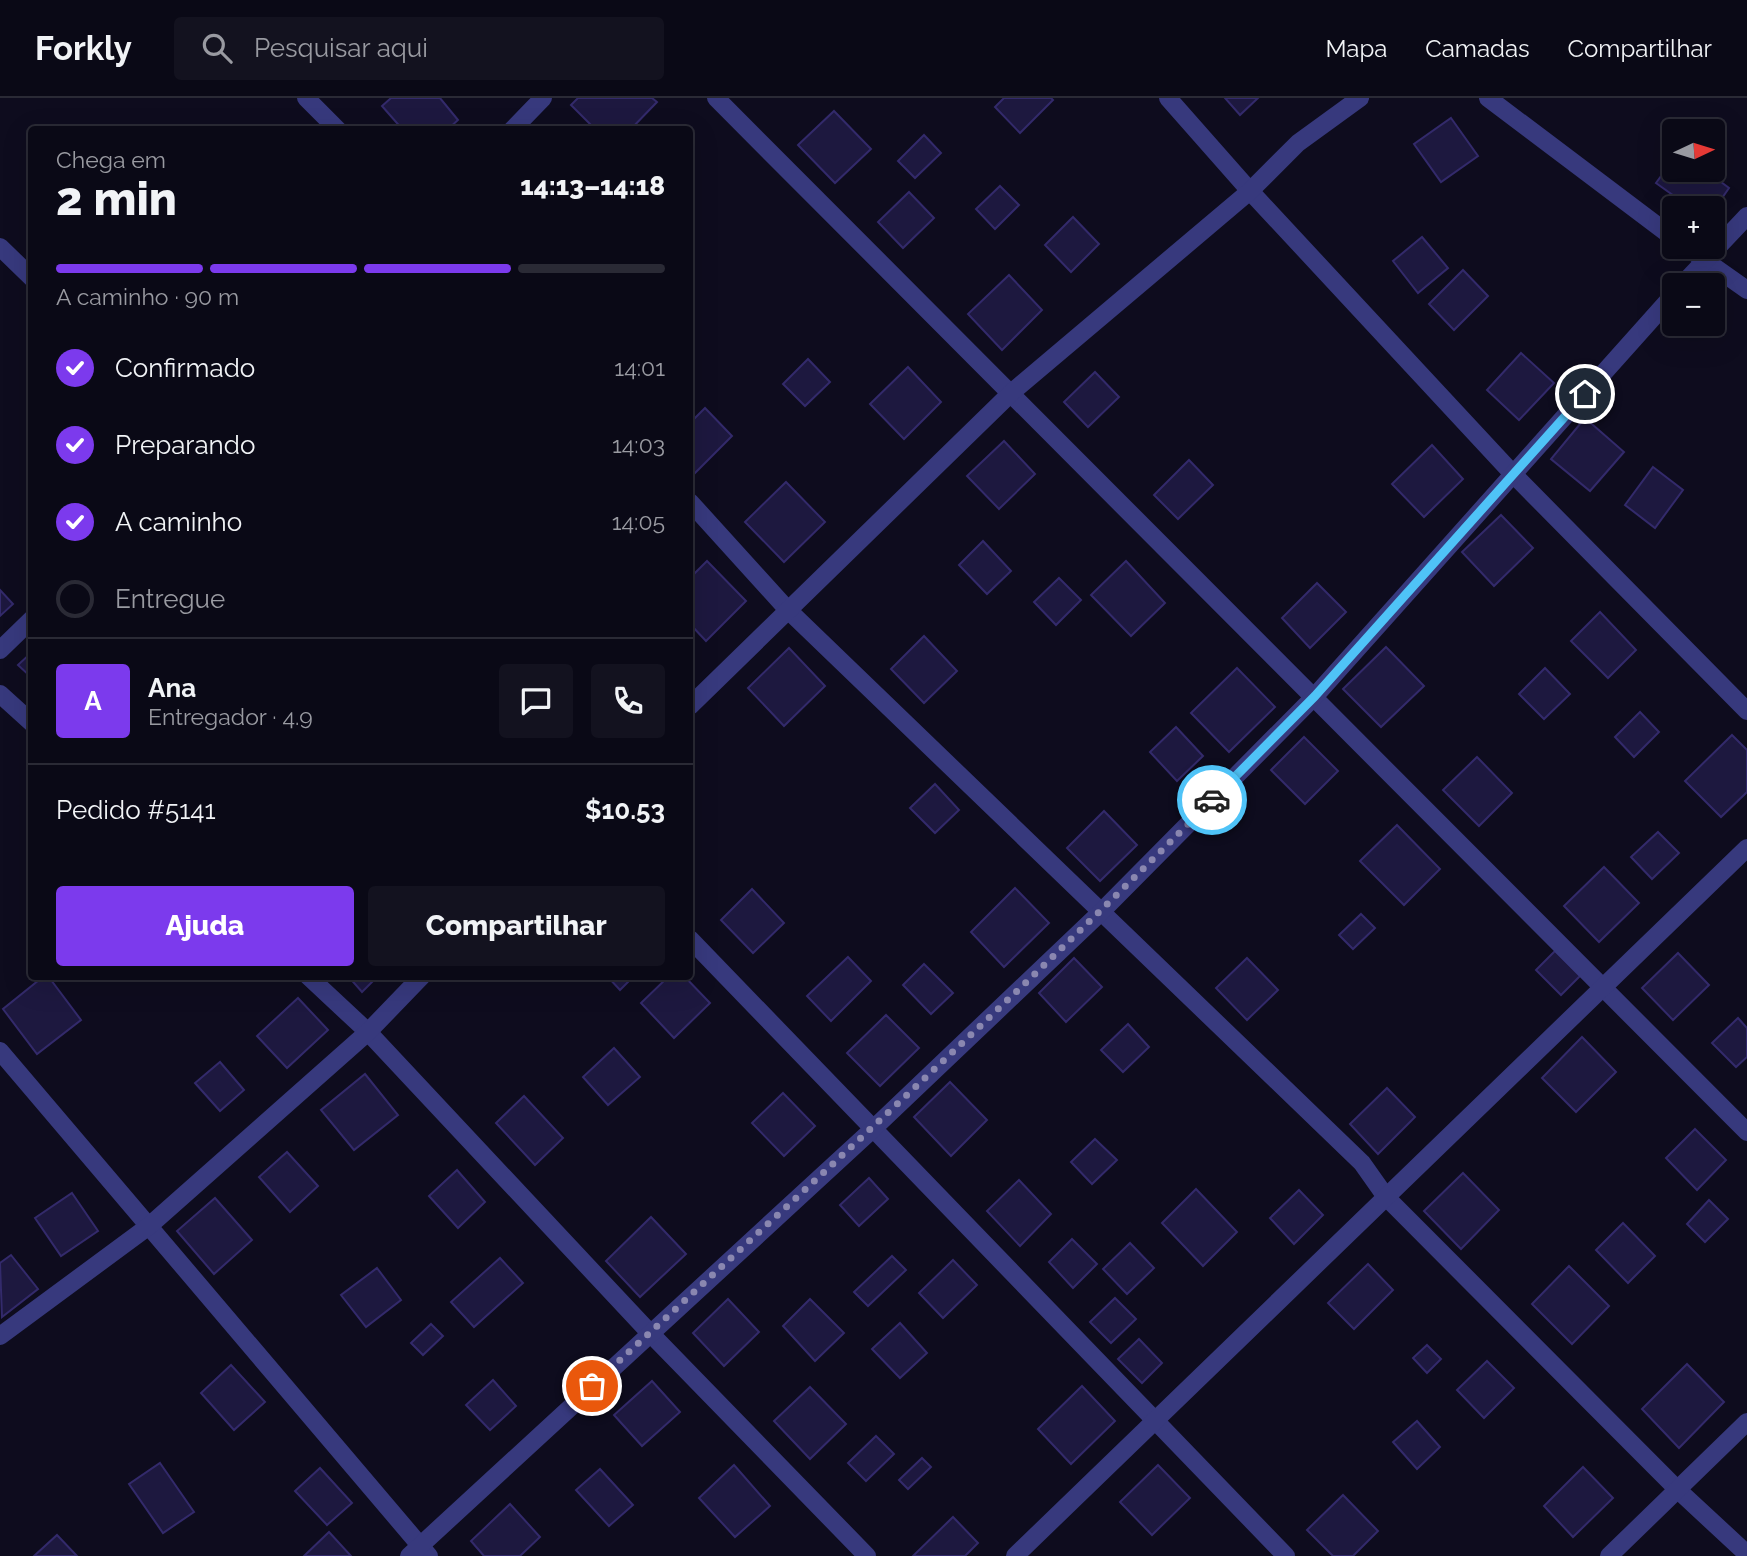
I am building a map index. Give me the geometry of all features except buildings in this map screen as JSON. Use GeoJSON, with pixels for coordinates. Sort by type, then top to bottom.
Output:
{"type":"FeatureCollection","features":[{"type":"Feature","properties":{"kind":"street"},"geometry":{"type":"LineString","coordinates":[[306,98],[334,126]]}},
{"type":"Feature","properties":{"kind":"street"},"geometry":{"type":"LineString","coordinates":[[516,126],[543,98]]}},
{"type":"Feature","properties":{"kind":"street"},"geometry":{"type":"LineString","coordinates":[[716,98],[1747,1132]]}},
{"type":"Feature","properties":{"kind":"street"},"geometry":{"type":"LineString","coordinates":[[1168,98],[1250,191],[1513,474],[1747,711]]}},
{"type":"Feature","properties":{"kind":"street"},"geometry":{"type":"LineString","coordinates":[[693,703],[1011,393],[1250,191],[1298,143],[1360,98]]}},
{"type":"Feature","properties":{"kind":"street"},"geometry":{"type":"LineString","coordinates":[[1488,98],[1662,229]]}},
{"type":"Feature","properties":{"kind":"street"},"geometry":{"type":"LineString","coordinates":[[1693,273],[1747,216]]}},
{"type":"Feature","properties":{"kind":"street"},"geometry":{"type":"LineString","coordinates":[[0,247],[28,274]]}},
{"type":"Feature","properties":{"kind":"street"},"geometry":{"type":"LineString","coordinates":[[1701,259],[1747,290]]}},
{"type":"Feature","properties":{"kind":"street"},"geometry":{"type":"LineString","coordinates":[[0,1051],[149,1226],[419,1553],[1102,911],[1315,696],[1662,308]]}},
{"type":"Feature","properties":{"kind":"street"},"geometry":{"type":"LineString","coordinates":[[693,505],[787,609],[1362,1163],[1386,1197],[1678,1490],[1747,1554]]}},
{"type":"Feature","properties":{"kind":"street"},"geometry":{"type":"LineString","coordinates":[[0,650],[28,623]]}},
{"type":"Feature","properties":{"kind":"street"},"geometry":{"type":"LineString","coordinates":[[0,694],[28,719]]}},
{"type":"Feature","properties":{"kind":"street"},"geometry":{"type":"LineString","coordinates":[[1015,1556],[1747,848]]}},
{"type":"Feature","properties":{"kind":"street"},"geometry":{"type":"LineString","coordinates":[[693,942],[1286,1556]]}},
{"type":"Feature","properties":{"kind":"street"},"geometry":{"type":"LineString","coordinates":[[312,980],[368,1032],[650,1333],[867,1556]]}},
{"type":"Feature","properties":{"kind":"street"},"geometry":{"type":"LineString","coordinates":[[0,1336],[149,1226],[368,1032],[418,980]]}},
{"type":"Feature","properties":{"kind":"street"},"geometry":{"type":"LineString","coordinates":[[1609,1556],[1747,1422]]}},
{"type":"Feature","properties":{"kind":"way so far"},"geometry":{"type":"LineString","coordinates":[[592,1386],[874,1128],[1102,911],[1212,800]]}},
{"type":"Feature","properties":{"kind":"route"},"geometry":{"type":"LineString","coordinates":[[1212,800],[1315,696],[1585,394]]}}]}
